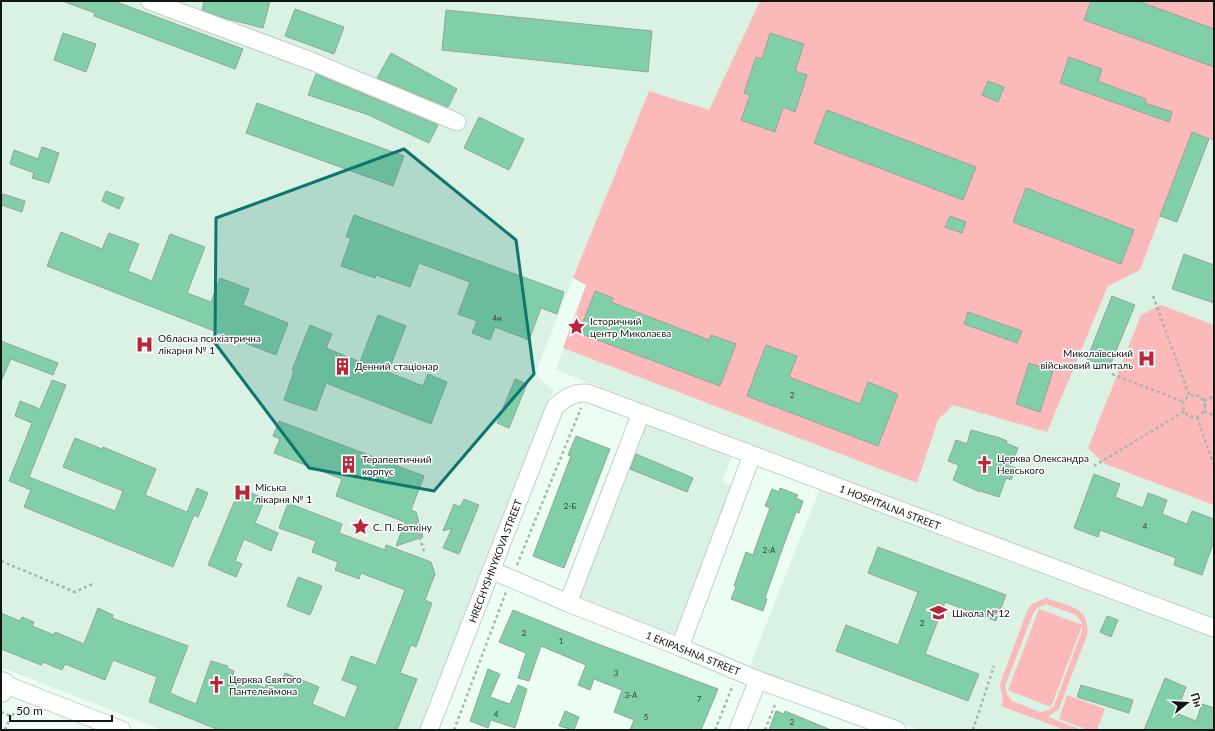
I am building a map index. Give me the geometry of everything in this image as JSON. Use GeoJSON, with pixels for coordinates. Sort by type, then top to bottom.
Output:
{"type":"FeatureCollection","features":[{"type":"Feature","properties":{"kind":"street"},"geometry":{"type":"LineString","coordinates":[[150,1],[312,62],[457,122]]}},
{"type":"Feature","properties":{"kind":"street","name":"HRECHYSHNYKOVA STREET"},"geometry":{"type":"LineString","coordinates":[[430,730],[491,570],[556,407],[566,397],[580,392],[587,393]]}},
{"type":"Feature","properties":{"kind":"street","name":"1 HOSPITALNA STREET"},"geometry":{"type":"LineString","coordinates":[[587,393],[1214,628]]}},
{"type":"Feature","properties":{"kind":"street"},"geometry":{"type":"LineString","coordinates":[[568,604],[641,413]]}},
{"type":"Feature","properties":{"kind":"street"},"geometry":{"type":"LineString","coordinates":[[680,647],[752,455]]}},
{"type":"Feature","properties":{"kind":"street","name":"1 EKIPASHNA STREET"},"geometry":{"type":"LineString","coordinates":[[491,570],[568,604],[680,647],[758,680],[897,730]]}},
{"type":"Feature","properties":{"kind":"street"},"geometry":{"type":"LineString","coordinates":[[738,730],[758,680]]}},
{"type":"Feature","properties":{"kind":"street"},"geometry":{"type":"LineString","coordinates":[[2,686],[122,730]]}},
{"type":"Feature","properties":{"kind":"path"},"geometry":{"type":"LineString","coordinates":[[1153,296],[1190,397]]}},
{"type":"Feature","properties":{"kind":"path"},"geometry":{"type":"LineString","coordinates":[[1112,374],[1184,402]]}},
{"type":"Feature","properties":{"kind":"path"},"geometry":{"type":"LineString","coordinates":[[454,730],[511,579],[587,393]]}},
{"type":"Feature","properties":{"kind":"path"},"geometry":{"type":"LineString","coordinates":[[1184,402],[1190,397],[1196,396],[1204,401]]}},
{"type":"Feature","properties":{"kind":"path"},"geometry":{"type":"LineString","coordinates":[[1204,401],[1214,396]]}},
{"type":"Feature","properties":{"kind":"path"},"geometry":{"type":"LineString","coordinates":[[1184,402],[1185,411],[1192,417],[1197,417],[1204,411],[1204,401]]}},
{"type":"Feature","properties":{"kind":"path"},"geometry":{"type":"LineString","coordinates":[[1094,466],[1185,411]]}},
{"type":"Feature","properties":{"kind":"path"},"geometry":{"type":"LineString","coordinates":[[1204,411],[1214,415]]}},
{"type":"Feature","properties":{"kind":"path"},"geometry":{"type":"LineString","coordinates":[[1197,417],[1214,466]]}},
{"type":"Feature","properties":{"kind":"path"},"geometry":{"type":"LineString","coordinates":[[414,520],[424,551]]}},
{"type":"Feature","properties":{"kind":"path"},"geometry":{"type":"LineString","coordinates":[[1,561],[75,592],[92,584]]}},
{"type":"Feature","properties":{"kind":"path"},"geometry":{"type":"LineString","coordinates":[[973,730],[994,666]]}},
{"type":"Feature","properties":{"kind":"path"},"geometry":{"type":"LineString","coordinates":[[715,730],[738,672]]}},
{"type":"Feature","properties":{"kind":"path"},"geometry":{"type":"LineString","coordinates":[[765,730],[782,689]]}},
{"type":"Feature","properties":{"kind":"path"},"geometry":{"type":"LineString","coordinates":[[5,730],[11,716],[18,711],[29,710]]}},
{"type":"Feature","properties":{"kind":"path"},"geometry":{"type":"LineString","coordinates":[[1,712],[11,716]]}},
{"type":"Feature","properties":{"kind":"highlighted area"},"geometry":{"type":"Polygon","coordinates":[[[404,149],[516,240],[534,374],[434,491],[309,468],[215,343],[216,218],[404,149]]]}},
{"type":"Feature","properties":{"kind":"shaded area"},"geometry":{"type":"Polygon","coordinates":[[[1,1],[1214,1],[1214,619],[908,507],[556,370],[586,285],[573,278],[535,374],[553,390],[423,730],[162,730],[1,667],[1,1]]]}},
{"type":"Feature","properties":{"kind":"shaded area"},"geometry":{"type":"Polygon","coordinates":[[[760,1],[1214,1],[1214,141],[1192,132],[1140,270],[1108,286],[1047,432],[953,405],[938,420],[917,483],[563,348],[586,285],[573,278],[649,91],[709,110],[760,1]]]}},
{"type":"Feature","properties":{"kind":"shaded area"},"geometry":{"type":"Polygon","coordinates":[[[1161,305],[1214,325],[1214,505],[1105,464],[1088,448],[1141,315],[1161,305]]]}},
{"type":"Feature","properties":{"kind":"shaded area"},"geometry":{"type":"Polygon","coordinates":[[[644,422],[729,453],[731,458],[722,482],[736,487],[682,637],[577,599],[644,422]]]}},
{"type":"Feature","properties":{"kind":"shaded area","name":"Школа №12"},"geometry":{"type":"Polygon","coordinates":[[[820,488],[1214,636],[1214,730],[920,730],[749,668],[820,488]]]}},
{"type":"Feature","properties":{"kind":"shaded area"},"geometry":{"type":"Polygon","coordinates":[[[1046,598],[1076,609],[1082,613],[1085,619],[1087,635],[1059,709],[1048,717],[1082,730],[1065,730],[1001,706],[1003,700],[1000,684],[1027,611],[1032,604],[1046,598]],[[1046,604],[1037,608],[1033,614],[1005,686],[1007,694],[1012,701],[1040,712],[1049,710],[1054,706],[1082,631],[1082,626],[1051,707],[1008,690],[1039,609],[1083,625],[1076,615],[1046,604]]]}},
{"type":"Feature","properties":{"kind":"shaded area"},"geometry":{"type":"Polygon","coordinates":[[[1067,695],[1105,709],[1097,730],[1088,730],[1059,719],[1067,695]]]}},
{"type":"Feature","properties":{"kind":"building"},"geometry":{"type":"Polygon","coordinates":[[[65,1],[114,1],[243,49],[235,69],[94,16],[95,13],[65,1]]]}},
{"type":"Feature","properties":{"kind":"building"},"geometry":{"type":"Polygon","coordinates":[[[204,1],[270,1],[263,28],[224,18],[202,10],[204,1]]]}},
{"type":"Feature","properties":{"kind":"building"},"geometry":{"type":"Polygon","coordinates":[[[1091,1],[1138,1],[1214,29],[1214,67],[1084,20],[1091,1]]]}},
{"type":"Feature","properties":{"kind":"building"},"geometry":{"type":"Polygon","coordinates":[[[295,9],[344,27],[334,54],[285,36],[295,9]]]}},
{"type":"Feature","properties":{"kind":"building"},"geometry":{"type":"Polygon","coordinates":[[[446,10],[652,31],[648,72],[442,50],[446,10]]]}},
{"type":"Feature","properties":{"kind":"building"},"geometry":{"type":"Polygon","coordinates":[[[63,33],[96,44],[86,72],[54,60],[63,33]]]}},
{"type":"Feature","properties":{"kind":"building"},"geometry":{"type":"Polygon","coordinates":[[[770,33],[804,44],[795,71],[807,75],[795,112],[783,107],[775,132],[741,120],[750,95],[744,93],[756,57],[762,59],[770,33]]]}},
{"type":"Feature","properties":{"kind":"building"},"geometry":{"type":"Polygon","coordinates":[[[391,53],[457,89],[448,107],[377,78],[391,53]]]}},
{"type":"Feature","properties":{"kind":"building"},"geometry":{"type":"Polygon","coordinates":[[[1069,57],[1102,69],[1098,81],[1146,99],[1145,103],[1172,112],[1169,122],[1060,83],[1069,57]]]}},
{"type":"Feature","properties":{"kind":"building"},"geometry":{"type":"Polygon","coordinates":[[[316,74],[438,125],[429,143],[366,114],[308,95],[316,74]]]}},
{"type":"Feature","properties":{"kind":"building"},"geometry":{"type":"Polygon","coordinates":[[[988,81],[1004,87],[998,102],[982,95],[988,81]]]}},
{"type":"Feature","properties":{"kind":"building"},"geometry":{"type":"Polygon","coordinates":[[[257,103],[404,156],[393,186],[246,133],[257,103]]]}},
{"type":"Feature","properties":{"kind":"building"},"geometry":{"type":"Polygon","coordinates":[[[827,110],[976,167],[963,200],[814,143],[827,110]]]}},
{"type":"Feature","properties":{"kind":"building"},"geometry":{"type":"Polygon","coordinates":[[[479,117],[524,139],[509,170],[464,148],[479,117]]]}},
{"type":"Feature","properties":{"kind":"building"},"geometry":{"type":"Polygon","coordinates":[[[1192,132],[1209,139],[1177,222],[1160,216],[1192,132]]]}},
{"type":"Feature","properties":{"kind":"building"},"geometry":{"type":"Polygon","coordinates":[[[42,147],[59,153],[49,183],[32,178],[34,173],[10,164],[14,150],[38,159],[42,147]]]}},
{"type":"Feature","properties":{"kind":"building"},"geometry":{"type":"Polygon","coordinates":[[[1026,188],[1134,230],[1121,264],[1013,222],[1026,188]]]}},
{"type":"Feature","properties":{"kind":"building"},"geometry":{"type":"Polygon","coordinates":[[[106,191],[124,198],[119,209],[102,201],[106,191]]]}},
{"type":"Feature","properties":{"kind":"building"},"geometry":{"type":"Polygon","coordinates":[[[3,194],[25,201],[22,212],[1,205],[3,194]]]}},
{"type":"Feature","properties":{"kind":"building"},"geometry":{"type":"Polygon","coordinates":[[[354,215],[564,292],[557,314],[541,308],[529,340],[495,327],[490,340],[472,333],[477,321],[458,314],[470,282],[419,263],[410,287],[376,275],[375,278],[341,266],[351,238],[346,237],[354,215]]]}},
{"type":"Feature","properties":{"kind":"building"},"geometry":{"type":"Polygon","coordinates":[[[950,216],[966,222],[962,233],[945,227],[950,216]]]}},
{"type":"Feature","properties":{"kind":"building"},"geometry":{"type":"Polygon","coordinates":[[[61,232],[102,249],[109,233],[139,244],[128,271],[152,281],[170,234],[205,247],[187,293],[211,302],[220,278],[249,289],[243,305],[288,323],[276,355],[47,266],[61,232]]]}},
{"type":"Feature","properties":{"kind":"building"},"geometry":{"type":"Polygon","coordinates":[[[1184,254],[1214,265],[1214,303],[1172,289],[1184,254]]]}},
{"type":"Feature","properties":{"kind":"building"},"geometry":{"type":"Polygon","coordinates":[[[595,291],[613,298],[611,302],[709,340],[711,335],[736,344],[720,386],[579,333],[595,291]]]}},
{"type":"Feature","properties":{"kind":"building"},"geometry":{"type":"Polygon","coordinates":[[[1112,296],[1135,305],[1109,368],[1087,359],[1112,296]]]}},
{"type":"Feature","properties":{"kind":"building"},"geometry":{"type":"Polygon","coordinates":[[[968,312],[1022,331],[1017,343],[964,324],[968,312]]]}},
{"type":"Feature","properties":{"kind":"building","name":"Денний стаціонар"},"geometry":{"type":"Polygon","coordinates":[[[378,315],[406,326],[388,372],[423,386],[428,374],[447,382],[431,424],[326,383],[316,411],[284,400],[294,371],[292,370],[310,325],[332,334],[326,348],[360,362],[378,315]]]}},
{"type":"Feature","properties":{"kind":"building"},"geometry":{"type":"Polygon","coordinates":[[[1,341],[58,363],[53,375],[11,359],[1,381],[1,341]]]}},
{"type":"Feature","properties":{"kind":"building"},"geometry":{"type":"Polygon","coordinates":[[[766,345],[797,356],[789,377],[860,404],[868,382],[898,394],[878,446],[747,396],[766,345]]]}},
{"type":"Feature","properties":{"kind":"building"},"geometry":{"type":"Polygon","coordinates":[[[1029,363],[1053,371],[1040,412],[1016,404],[1029,363]]]}},
{"type":"Feature","properties":{"kind":"building"},"geometry":{"type":"Polygon","coordinates":[[[515,379],[527,384],[509,428],[497,423],[515,379]]]}},
{"type":"Feature","properties":{"kind":"building"},"geometry":{"type":"Polygon","coordinates":[[[52,380],[66,385],[29,477],[115,511],[123,491],[63,467],[75,438],[102,449],[103,447],[156,469],[145,495],[187,512],[197,488],[208,493],[198,517],[194,515],[173,567],[24,507],[31,490],[9,481],[32,423],[15,416],[20,401],[40,409],[52,380]]]}},
{"type":"Feature","properties":{"kind":"building","name":"Терапевтичний корпус"},"geometry":{"type":"Polygon","coordinates":[[[279,421],[424,476],[411,510],[416,512],[423,537],[396,546],[405,522],[336,496],[342,479],[274,453],[280,439],[273,436],[279,421]]]}},
{"type":"Feature","properties":{"kind":"building","name":"Церква Олександра Невського"},"geometry":{"type":"Polygon","coordinates":[[[971,430],[1000,438],[1007,441],[1006,443],[1018,448],[1011,466],[1016,468],[1011,480],[1006,478],[999,497],[980,492],[953,480],[959,465],[948,461],[956,440],[967,444],[971,430]]]}},
{"type":"Feature","properties":{"kind":"building"},"geometry":{"type":"Polygon","coordinates":[[[576,436],[610,449],[564,568],[533,556],[571,456],[568,455],[576,436]]]}},
{"type":"Feature","properties":{"kind":"building"},"geometry":{"type":"Polygon","coordinates":[[[636,454],[693,478],[687,492],[630,469],[636,454]]]}},
{"type":"Feature","properties":{"kind":"building"},"geometry":{"type":"Polygon","coordinates":[[[1094,474],[1120,484],[1115,497],[1143,508],[1148,493],[1167,500],[1162,514],[1187,524],[1192,511],[1214,519],[1214,541],[1202,575],[1174,565],[1176,558],[1100,530],[1098,537],[1074,528],[1094,474]]]}},
{"type":"Feature","properties":{"kind":"building"},"geometry":{"type":"Polygon","coordinates":[[[240,488],[265,499],[255,523],[278,533],[271,551],[244,539],[235,561],[242,564],[236,577],[208,565],[240,488]]]}},
{"type":"Feature","properties":{"kind":"building"},"geometry":{"type":"Polygon","coordinates":[[[780,488],[798,495],[796,498],[803,501],[799,513],[796,512],[783,547],[765,598],[767,599],[763,611],[731,599],[746,552],[753,555],[770,508],[765,506],[772,489],[779,492],[780,488]]]}},
{"type":"Feature","properties":{"kind":"building"},"geometry":{"type":"Polygon","coordinates":[[[464,499],[479,505],[459,554],[443,548],[452,528],[443,531],[454,504],[460,507],[464,499]]]}},
{"type":"Feature","properties":{"kind":"building"},"geometry":{"type":"Polygon","coordinates":[[[288,503],[342,524],[339,533],[385,550],[386,545],[431,562],[435,574],[425,600],[432,603],[416,647],[411,645],[400,673],[417,679],[397,730],[219,730],[149,702],[157,677],[113,660],[105,680],[65,664],[62,670],[43,662],[41,665],[1,649],[1,613],[20,621],[22,617],[34,622],[32,626],[54,635],[55,632],[84,644],[98,608],[113,615],[112,618],[188,646],[170,693],[196,704],[211,661],[228,666],[227,668],[234,671],[233,675],[265,688],[269,679],[280,684],[285,673],[319,687],[312,704],[345,718],[358,686],[342,680],[351,656],[376,665],[405,590],[361,573],[359,579],[335,570],[338,562],[312,552],[316,541],[279,528],[288,503]]]}},
{"type":"Feature","properties":{"kind":"building"},"geometry":{"type":"Polygon","coordinates":[[[878,547],[1006,595],[996,621],[945,602],[925,654],[979,674],[968,701],[836,651],[846,625],[898,645],[918,592],[868,573],[878,547]]]}},
{"type":"Feature","properties":{"kind":"building"},"geometry":{"type":"Polygon","coordinates":[[[298,577],[322,586],[310,615],[287,606],[298,577]]]}},
{"type":"Feature","properties":{"kind":"building"},"geometry":{"type":"Polygon","coordinates":[[[513,610],[590,641],[718,689],[701,730],[630,730],[634,720],[614,712],[622,690],[594,679],[590,690],[578,685],[586,665],[541,646],[529,681],[518,678],[526,653],[499,642],[513,610]]]}},
{"type":"Feature","properties":{"kind":"building"},"geometry":{"type":"Polygon","coordinates":[[[1107,616],[1118,620],[1111,637],[1100,632],[1107,616]]]}},
{"type":"Feature","properties":{"kind":"building"},"geometry":{"type":"Polygon","coordinates":[[[488,669],[500,674],[490,697],[510,704],[518,685],[527,689],[515,728],[491,720],[488,728],[470,721],[488,669]]]}},
{"type":"Feature","properties":{"kind":"building"},"geometry":{"type":"Polygon","coordinates":[[[1165,678],[1186,687],[1176,713],[1196,721],[1202,704],[1214,708],[1214,730],[1144,730],[1165,678]]]}},
{"type":"Feature","properties":{"kind":"building"},"geometry":{"type":"Polygon","coordinates":[[[1081,685],[1133,700],[1129,713],[1077,697],[1081,685]]]}},
{"type":"Feature","properties":{"kind":"building"},"geometry":{"type":"Polygon","coordinates":[[[565,711],[579,717],[574,730],[559,726],[565,711]]]}},
{"type":"Feature","properties":{"kind":"building"},"geometry":{"type":"Polygon","coordinates":[[[776,711],[784,714],[785,711],[831,730],[769,730],[776,711]]]}},
{"type":"Feature","properties":{"kind":"place","name":"Історичний центр Миколаєва"},"geometry":{"type":"Point","coordinates":[577,327]}},
{"type":"Feature","properties":{"kind":"place","name":"Обласна психіатрична лікарня № 1"},"geometry":{"type":"Point","coordinates":[145,344]}},
{"type":"Feature","properties":{"kind":"place","name":"Миколаївський військовий шпиталь"},"geometry":{"type":"Point","coordinates":[1146,359]}},
{"type":"Feature","properties":{"kind":"place","name":"Денний стаціонар"},"geometry":{"type":"Point","coordinates":[342,366]}},
{"type":"Feature","properties":{"kind":"place","name":"Церква Олександра Невського"},"geometry":{"type":"Point","coordinates":[984,464]}},
{"type":"Feature","properties":{"kind":"place","name":"Терапевтичний корпус"},"geometry":{"type":"Point","coordinates":[349,465]}},
{"type":"Feature","properties":{"kind":"place","name":"Міська лікарня № 1"},"geometry":{"type":"Point","coordinates":[242,493]}},
{"type":"Feature","properties":{"kind":"place","name":"С. П. Боткіну"},"geometry":{"type":"Point","coordinates":[360,527]}},
{"type":"Feature","properties":{"kind":"place","name":"Школа №12"},"geometry":{"type":"Point","coordinates":[939,613]}},
{"type":"Feature","properties":{"kind":"place","name":"Церква Святого Пантелеймона"},"geometry":{"type":"Point","coordinates":[216,685]}}]}
